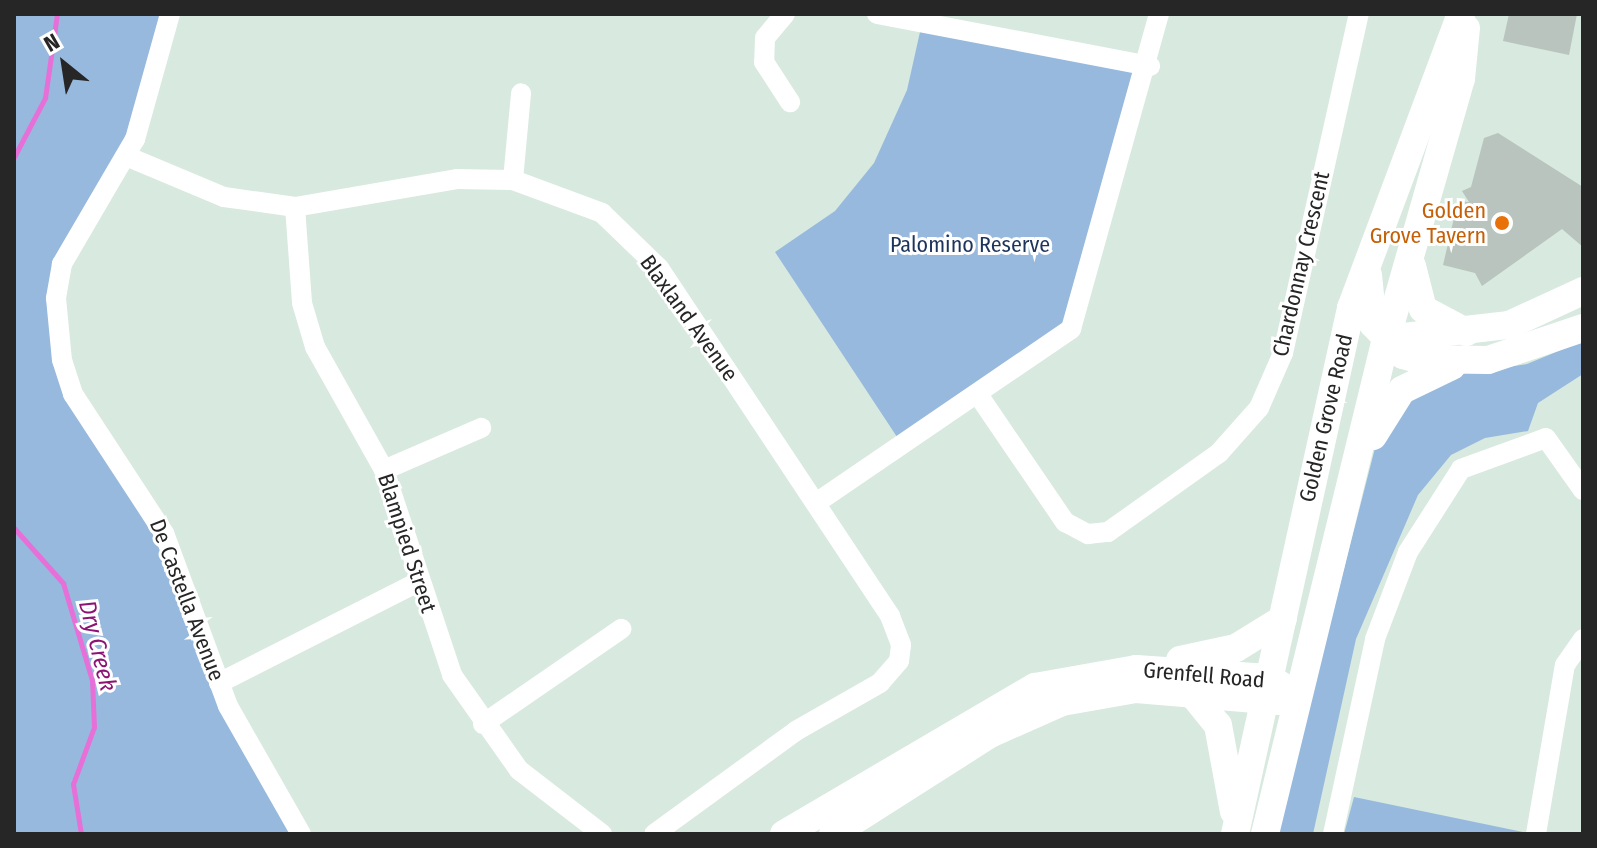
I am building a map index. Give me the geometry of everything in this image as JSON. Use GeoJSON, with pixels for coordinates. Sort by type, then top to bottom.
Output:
{"type":"FeatureCollection","features":[{"type":"Feature","properties":{"kind":"main road","name":"Golden Grove Road"},"geometry":{"type":"LineString","coordinates":[[1235,831],[1313,471],[1367,266],[1461,14]]}},
{"type":"Feature","properties":{"kind":"main road","name":"Golden Grove Road"},"geometry":{"type":"LineString","coordinates":[[1265,834],[1355,477],[1386,339],[1461,79],[1468,14]]}},
{"type":"Feature","properties":{"kind":"main road"},"geometry":{"type":"LineString","coordinates":[[1411,253],[1418,301],[1471,334]]}},
{"type":"Feature","properties":{"kind":"main road"},"geometry":{"type":"LineString","coordinates":[[1367,266],[1373,324],[1386,339],[1403,355],[1461,363]]}},
{"type":"Feature","properties":{"kind":"main road"},"geometry":{"type":"LineString","coordinates":[[1313,471],[1350,378],[1386,339],[1471,334],[1535,316],[1583,291]]}},
{"type":"Feature","properties":{"kind":"main road"},"geometry":{"type":"LineString","coordinates":[[1355,477],[1402,390],[1461,363],[1521,353],[1583,328]]}},
{"type":"Feature","properties":{"kind":"main road"},"geometry":{"type":"LineString","coordinates":[[1136,669],[1236,648],[1283,619]]}},
{"type":"Feature","properties":{"kind":"main road","name":"Grenfell Road"},"geometry":{"type":"LineString","coordinates":[[784,834],[1006,700],[1064,679],[1136,669],[1300,697]]}},
{"type":"Feature","properties":{"kind":"main road","name":"Grenfell Road"},"geometry":{"type":"LineString","coordinates":[[833,834],[990,734],[1062,702],[1136,689],[1195,697],[1265,692]]}},
{"type":"Feature","properties":{"kind":"main road"},"geometry":{"type":"LineString","coordinates":[[1195,697],[1223,740],[1235,831]]}},
{"type":"Feature","properties":{"kind":"street","name":"De Castella Avenue"},"geometry":{"type":"LineString","coordinates":[[170,14],[150,99],[126,156],[62,264],[56,298],[64,369],[164,533],[219,683],[246,745],[301,834]]}},
{"type":"Feature","properties":{"kind":"street"},"geometry":{"type":"LineString","coordinates":[[785,14],[765,38],[764,62],[790,102]]}},
{"type":"Feature","properties":{"kind":"street"},"geometry":{"type":"LineString","coordinates":[[877,14],[1150,66]]}},
{"type":"Feature","properties":{"kind":"street"},"geometry":{"type":"LineString","coordinates":[[816,503],[979,396],[1071,329],[1083,308],[1150,66],[1159,14]]}},
{"type":"Feature","properties":{"kind":"street","name":"Chardonnay Crescent"},"geometry":{"type":"LineString","coordinates":[[979,396],[1065,522],[1088,534],[1108,532],[1219,453],[1259,408],[1283,353],[1359,14]]}},
{"type":"Feature","properties":{"kind":"street"},"geometry":{"type":"LineString","coordinates":[[513,180],[521,93]]}},
{"type":"Feature","properties":{"kind":"street","name":"Blaxland Avenue"},"geometry":{"type":"LineString","coordinates":[[126,156],[224,197],[295,207],[457,179],[513,180],[602,213],[659,268],[816,503],[901,645],[899,661],[880,683],[796,731],[654,834]]}},
{"type":"Feature","properties":{"kind":"street","name":"Blampied Street"},"geometry":{"type":"LineString","coordinates":[[295,207],[302,303],[315,347],[384,470],[418,582],[452,675],[483,724],[519,770],[602,834]]}},
{"type":"Feature","properties":{"kind":"street"},"geometry":{"type":"LineString","coordinates":[[384,470],[481,428]]}},
{"type":"Feature","properties":{"kind":"street"},"geometry":{"type":"LineString","coordinates":[[1333,834],[1375,639],[1408,552],[1461,469],[1546,438],[1583,490]]}},
{"type":"Feature","properties":{"kind":"street"},"geometry":{"type":"LineString","coordinates":[[219,683],[418,582]]}},
{"type":"Feature","properties":{"kind":"street"},"geometry":{"type":"LineString","coordinates":[[483,724],[621,629]]}},
{"type":"Feature","properties":{"kind":"street"},"geometry":{"type":"LineString","coordinates":[[1536,834],[1565,665],[1583,639]]}},
{"type":"Feature","properties":{"kind":"green space"},"geometry":{"type":"Polygon","coordinates":[[[14,14],[165,14],[135,139],[63,264],[66,379],[146,501],[215,672],[303,834],[14,834],[14,14]]]}},
{"type":"Feature","properties":{"kind":"green space","name":"Palomino Reserve"},"geometry":{"type":"Polygon","coordinates":[[[922,23],[1150,66],[1083,308],[903,446],[775,252],[835,211],[874,163],[907,90],[922,23]]]}},
{"type":"Feature","properties":{"kind":"green space"},"geometry":{"type":"Polygon","coordinates":[[[1583,341],[1583,374],[1538,403],[1528,431],[1485,438],[1451,455],[1418,495],[1356,639],[1313,834],[1276,834],[1383,417],[1433,378],[1527,364],[1583,341]]]}},
{"type":"Feature","properties":{"kind":"green space"},"geometry":{"type":"Polygon","coordinates":[[[1354,797],[1523,832],[1523,834],[1344,834],[1354,797]]]}},
{"type":"Feature","properties":{"kind":"building"},"geometry":{"type":"Polygon","coordinates":[[[1509,14],[1577,14],[1569,55],[1503,41],[1509,14]]]}},
{"type":"Feature","properties":{"kind":"building"},"geometry":{"type":"Polygon","coordinates":[[[1498,133],[1583,187],[1583,247],[1562,229],[1482,286],[1475,273],[1443,265],[1458,201],[1469,202],[1462,191],[1471,187],[1484,138],[1498,133]]]}},
{"type":"Feature","properties":{"kind":"waterway","name":"Dry Creek"},"geometry":{"type":"LineString","coordinates":[[14,157],[45,98],[57,14]]}},
{"type":"Feature","properties":{"kind":"waterway","name":"Dry Creek"},"geometry":{"type":"LineString","coordinates":[[14,528],[63,583],[92,680],[94,727],[73,784],[81,834]]}},
{"type":"Feature","properties":{"kind":"place","name":"Golden Grove Tavern"},"geometry":{"type":"Point","coordinates":[1502,223]}}]}
